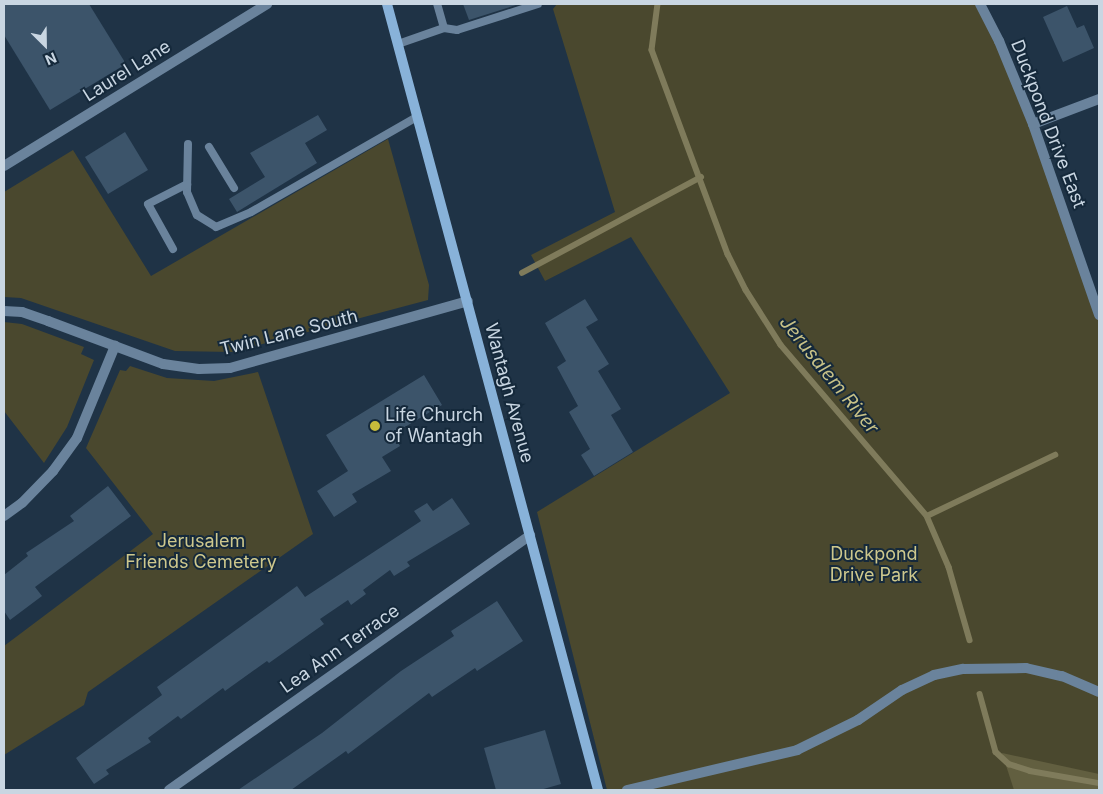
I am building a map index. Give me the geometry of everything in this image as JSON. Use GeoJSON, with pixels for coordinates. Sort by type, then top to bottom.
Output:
{"type":"FeatureCollection","features":[{"type":"Feature","properties":{"kind":"main road","name":"Wantagh Avenue"},"geometry":{"type":"LineString","coordinates":[[387,4],[598,790]]}},
{"type":"Feature","properties":{"kind":"street","name":"Laurel Lane"},"geometry":{"type":"LineString","coordinates":[[4,166],[267,4]]}},
{"type":"Feature","properties":{"kind":"street","name":"Duckpond Drive East"},"geometry":{"type":"LineString","coordinates":[[980,4],[1000,41],[1033,124],[1099,315]]}},
{"type":"Feature","properties":{"kind":"street"},"geometry":{"type":"LineString","coordinates":[[1033,124],[1099,98]]}},
{"type":"Feature","properties":{"kind":"street","name":"Twin Lane South"},"geometry":{"type":"LineString","coordinates":[[4,311],[22,312],[164,364],[199,369],[230,368],[468,301]]}},
{"type":"Feature","properties":{"kind":"street"},"geometry":{"type":"LineString","coordinates":[[4,516],[22,503],[53,471],[77,438],[115,346]]}},
{"type":"Feature","properties":{"kind":"street","name":"Lea Ann Terrace"},"geometry":{"type":"LineString","coordinates":[[169,790],[530,535]]}},
{"type":"Feature","properties":{"kind":"street"},"geometry":{"type":"LineString","coordinates":[[627,790],[797,750],[858,720],[902,690],[934,676],[963,669],[1026,668],[1062,676],[1099,692]]}},
{"type":"Feature","properties":{"kind":"lane"},"geometry":{"type":"LineString","coordinates":[[437,4],[444,28]]}},
{"type":"Feature","properties":{"kind":"lane"},"geometry":{"type":"LineString","coordinates":[[398,44],[444,28],[457,30],[538,4]]}},
{"type":"Feature","properties":{"kind":"lane"},"geometry":{"type":"LineString","coordinates":[[188,144],[186,192],[196,215],[216,227],[251,212],[417,117]]}},
{"type":"Feature","properties":{"kind":"lane"},"geometry":{"type":"LineString","coordinates":[[210,146],[234,188]]}},
{"type":"Feature","properties":{"kind":"lane"},"geometry":{"type":"LineString","coordinates":[[173,249],[148,204],[187,184]]}},
{"type":"Feature","properties":{"kind":"green space","name":"Duckpond Drive Park"},"geometry":{"type":"Polygon","coordinates":[[[557,4],[976,4],[997,43],[1029,126],[1099,322],[1099,790],[607,790],[537,512],[730,393],[631,237],[545,281],[531,255],[615,212],[553,9],[557,4]]]}},
{"type":"Feature","properties":{"kind":"green space"},"geometry":{"type":"Polygon","coordinates":[[[388,139],[429,285],[428,300],[232,352],[175,351],[21,298],[4,297],[4,192],[73,150],[151,276],[388,139]]]}},
{"type":"Feature","properties":{"kind":"green space"},"geometry":{"type":"Polygon","coordinates":[[[4,322],[22,324],[84,347],[81,354],[94,360],[67,427],[44,463],[4,411],[4,322]]]}},
{"type":"Feature","properties":{"kind":"green space","name":"Jerusalem Friends Cemetery"},"geometry":{"type":"Polygon","coordinates":[[[130,366],[167,378],[214,381],[258,372],[313,534],[88,692],[84,705],[4,755],[4,646],[153,534],[86,448],[120,370],[126,371],[130,366]]]}},
{"type":"Feature","properties":{"kind":"shaded area"},"geometry":{"type":"Polygon","coordinates":[[[1002,753],[1099,774],[1099,790],[1014,790],[1002,753]]]}},
{"type":"Feature","properties":{"kind":"building"},"geometry":{"type":"Polygon","coordinates":[[[4,4],[89,4],[126,64],[50,110],[4,35],[4,4]]]}},
{"type":"Feature","properties":{"kind":"building"},"geometry":{"type":"Polygon","coordinates":[[[463,4],[516,4],[516,5],[469,20],[463,4]]]}},
{"type":"Feature","properties":{"kind":"building"},"geometry":{"type":"Polygon","coordinates":[[[1067,6],[1077,28],[1084,25],[1094,48],[1063,62],[1043,17],[1067,6]]]}},
{"type":"Feature","properties":{"kind":"building"},"geometry":{"type":"Polygon","coordinates":[[[318,115],[327,130],[305,143],[317,163],[237,212],[229,199],[265,177],[250,153],[318,115]]]}},
{"type":"Feature","properties":{"kind":"building"},"geometry":{"type":"Polygon","coordinates":[[[125,132],[148,170],[108,194],[85,157],[125,132]]]}},
{"type":"Feature","properties":{"kind":"building"},"geometry":{"type":"Polygon","coordinates":[[[585,299],[598,320],[586,327],[609,364],[598,371],[621,409],[611,415],[633,452],[594,476],[581,455],[590,449],[569,412],[578,406],[557,367],[566,361],[545,323],[585,299]]]}},
{"type":"Feature","properties":{"kind":"building","name":"Life Church of Wantagh"},"geometry":{"type":"Polygon","coordinates":[[[424,375],[442,405],[393,434],[400,446],[382,457],[391,471],[352,494],[357,502],[334,517],[317,491],[348,471],[326,435],[424,375]]]}},
{"type":"Feature","properties":{"kind":"building"},"geometry":{"type":"Polygon","coordinates":[[[108,486],[131,516],[35,587],[42,596],[10,620],[4,611],[4,575],[28,556],[26,553],[74,521],[70,516],[108,486]]]}},
{"type":"Feature","properties":{"kind":"building"},"geometry":{"type":"Polygon","coordinates":[[[452,498],[470,524],[407,562],[410,566],[394,576],[390,570],[363,590],[366,594],[351,605],[348,600],[320,619],[324,624],[269,663],[267,661],[225,691],[223,688],[181,719],[178,716],[148,738],[151,742],[106,770],[109,774],[94,784],[76,758],[162,695],[157,687],[297,586],[305,597],[421,521],[414,511],[427,503],[433,511],[452,498]]]}},
{"type":"Feature","properties":{"kind":"building"},"geometry":{"type":"Polygon","coordinates":[[[497,601],[523,641],[477,671],[475,668],[432,697],[429,693],[348,754],[346,751],[291,790],[238,790],[322,733],[401,671],[454,636],[451,631],[497,601]]]}},
{"type":"Feature","properties":{"kind":"building"},"geometry":{"type":"Polygon","coordinates":[[[545,730],[561,784],[540,790],[496,790],[484,748],[545,730]]]}},
{"type":"Feature","properties":{"kind":"waterway","name":"Jerusalem River"},"geometry":{"type":"LineString","coordinates":[[658,4],[652,50],[728,254],[746,290],[781,345],[927,516],[949,567],[970,640]]}},
{"type":"Feature","properties":{"kind":"waterway"},"geometry":{"type":"LineString","coordinates":[[522,273],[701,177]]}},
{"type":"Feature","properties":{"kind":"waterway"},"geometry":{"type":"LineString","coordinates":[[927,516],[1055,455]]}},
{"type":"Feature","properties":{"kind":"waterway","name":"Jerusalem River"},"geometry":{"type":"LineString","coordinates":[[980,694],[996,752],[1009,764],[1030,771],[1099,783]]}},
{"type":"Feature","properties":{"kind":"place","name":"Life Church of Wantagh"},"geometry":{"type":"Point","coordinates":[375,426]}}]}
